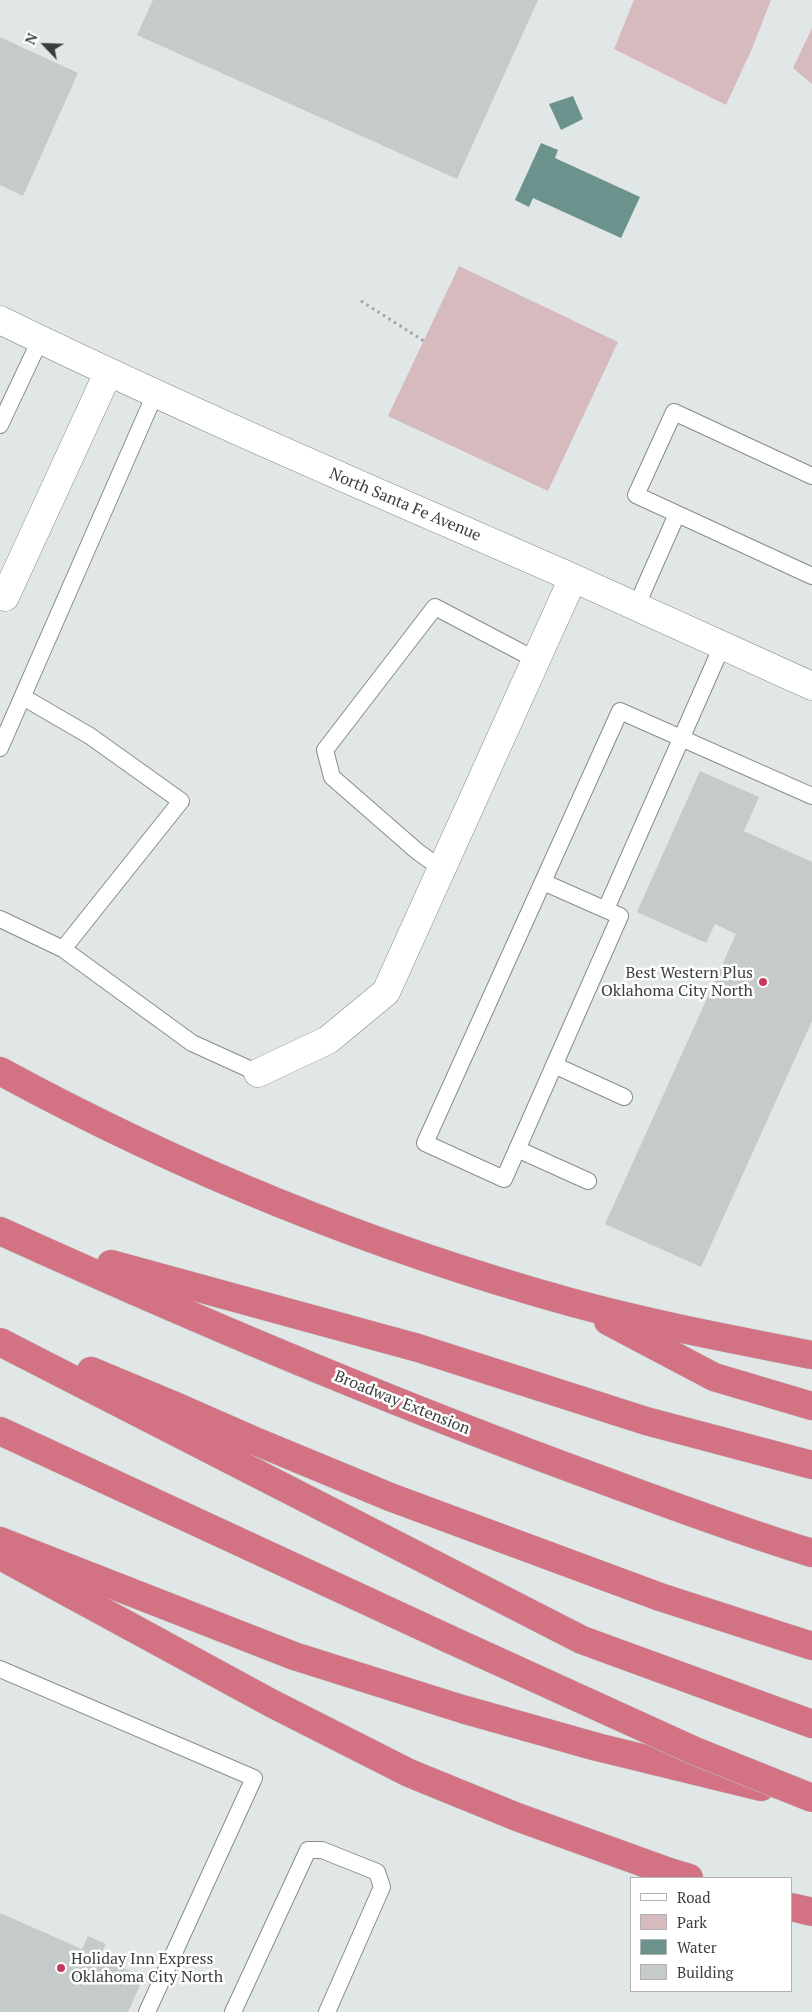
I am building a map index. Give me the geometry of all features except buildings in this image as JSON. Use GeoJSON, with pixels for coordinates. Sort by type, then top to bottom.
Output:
{"type":"FeatureCollection","features":[{"type":"Feature","properties":{"kind":"highway"},"geometry":{"type":"LineString","coordinates":[[0,1071],[98,1122],[201,1170],[312,1216],[412,1254],[571,1302],[707,1334],[812,1355]]}},
{"type":"Feature","properties":{"kind":"highway"},"geometry":{"type":"LineString","coordinates":[[10,1235],[418,1348],[646,1421],[812,1465]]}},
{"type":"Feature","properties":{"kind":"highway","name":"Broadway Extension"},"geometry":{"type":"LineString","coordinates":[[10,1235],[317,1370],[411,1408],[664,1503],[812,1554]]}},
{"type":"Feature","properties":{"kind":"highway"},"geometry":{"type":"LineString","coordinates":[[571,1302],[714,1377],[812,1406]]}},
{"type":"Feature","properties":{"kind":"highway"},"geometry":{"type":"LineString","coordinates":[[0,1333],[390,1497],[660,1597],[812,1646]]}},
{"type":"Feature","properties":{"kind":"highway"},"geometry":{"type":"LineString","coordinates":[[0,1342],[582,1640],[812,1724]]}},
{"type":"Feature","properties":{"kind":"highway"},"geometry":{"type":"LineString","coordinates":[[0,1431],[695,1751],[812,1797]]}},
{"type":"Feature","properties":{"kind":"highway"},"geometry":{"type":"LineString","coordinates":[[0,1541],[294,1656],[453,1706],[598,1747],[771,1789],[812,1797]]}},
{"type":"Feature","properties":{"kind":"highway"},"geometry":{"type":"LineString","coordinates":[[0,1555],[271,1703],[408,1773],[517,1817],[686,1877]]}},
{"type":"Feature","properties":{"kind":"highway"},"geometry":{"type":"LineString","coordinates":[[792,1907],[812,1912]]}},
{"type":"Feature","properties":{"kind":"street","name":"North Santa Fe Avenue"},"geometry":{"type":"LineString","coordinates":[[0,320],[108,373],[274,448],[573,578],[812,686]]}},
{"type":"Feature","properties":{"kind":"street"},"geometry":{"type":"LineString","coordinates":[[5,597],[108,373]]}},
{"type":"Feature","properties":{"kind":"street"},"geometry":{"type":"LineString","coordinates":[[258,1073],[328,1040],[386,992],[573,578]]}},
{"type":"Feature","properties":{"kind":"lane"},"geometry":{"type":"LineString","coordinates":[[0,425],[40,340]]}},
{"type":"Feature","properties":{"kind":"lane"},"geometry":{"type":"LineString","coordinates":[[0,748],[156,394]]}},
{"type":"Feature","properties":{"kind":"lane"},"geometry":{"type":"LineString","coordinates":[[812,476],[674,412],[636,495],[812,576]]}},
{"type":"Feature","properties":{"kind":"lane"},"geometry":{"type":"LineString","coordinates":[[636,607],[677,514]]}},
{"type":"Feature","properties":{"kind":"lane"},"geometry":{"type":"LineString","coordinates":[[442,869],[418,852],[332,777],[325,750],[436,607],[536,660]]}},
{"type":"Feature","properties":{"kind":"lane"},"geometry":{"type":"LineString","coordinates":[[606,909],[722,646]]}},
{"type":"Feature","properties":{"kind":"lane"},"geometry":{"type":"LineString","coordinates":[[23,696],[90,736],[182,801],[63,949]]}},
{"type":"Feature","properties":{"kind":"lane"},"geometry":{"type":"LineString","coordinates":[[543,882],[620,916],[504,1179],[425,1143],[620,711],[812,796]]}},
{"type":"Feature","properties":{"kind":"lane"},"geometry":{"type":"LineString","coordinates":[[0,918],[63,949],[192,1043],[258,1073]]}},
{"type":"Feature","properties":{"kind":"lane"},"geometry":{"type":"LineString","coordinates":[[554,1066],[624,1097]]}},
{"type":"Feature","properties":{"kind":"lane"},"geometry":{"type":"LineString","coordinates":[[517,1149],[588,1181]]}},
{"type":"Feature","properties":{"kind":"lane"},"geometry":{"type":"LineString","coordinates":[[0,1669],[254,1778],[147,2012]]}},
{"type":"Feature","properties":{"kind":"lane"},"geometry":{"type":"LineString","coordinates":[[233,2012],[308,1850],[322,1850],[377,1872],[382,1887],[327,2012]]}},
{"type":"Feature","properties":{"kind":"path"},"geometry":{"type":"LineString","coordinates":[[361,301],[424,341]]}},
{"type":"Feature","properties":{"kind":"green space"},"geometry":{"type":"Polygon","coordinates":[[[634,0],[771,0],[751,51],[726,105],[614,49],[634,0]]]}},
{"type":"Feature","properties":{"kind":"green space"},"geometry":{"type":"Polygon","coordinates":[[[812,28],[812,84],[793,68],[812,28]]]}},
{"type":"Feature","properties":{"kind":"green space"},"geometry":{"type":"Polygon","coordinates":[[[459,266],[618,342],[548,491],[388,416],[459,266]]]}},
{"type":"Feature","properties":{"kind":"water"},"geometry":{"type":"Polygon","coordinates":[[[573,96],[583,119],[561,130],[549,104],[573,96]]]}},
{"type":"Feature","properties":{"kind":"water"},"geometry":{"type":"Polygon","coordinates":[[[541,143],[558,150],[555,158],[640,197],[621,238],[533,198],[529,207],[515,200],[541,143]]]}},
{"type":"Feature","properties":{"kind":"place","name":"Best Western Plus Oklahoma City North"},"geometry":{"type":"Point","coordinates":[763,982]}},
{"type":"Feature","properties":{"kind":"place","name":"Holiday Inn Express Oklahoma City North"},"geometry":{"type":"Point","coordinates":[61,1968]}}]}
